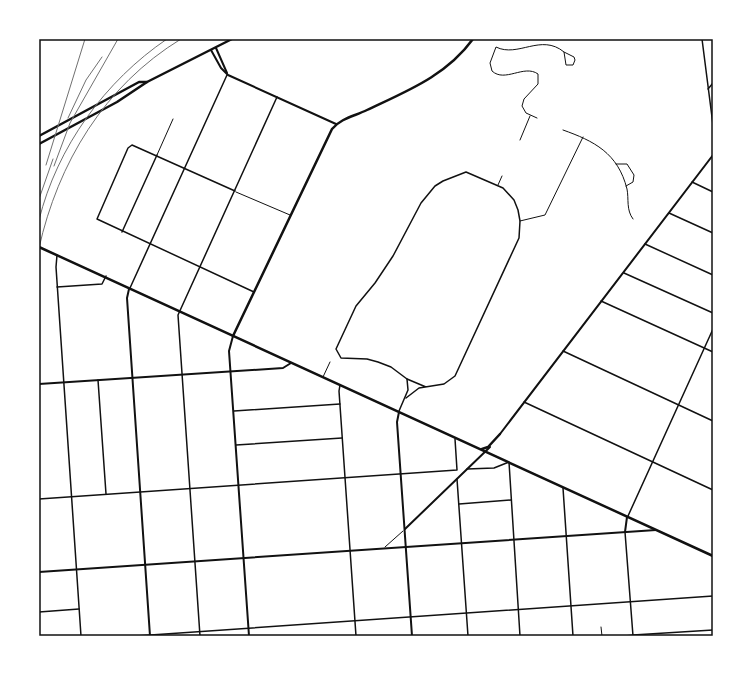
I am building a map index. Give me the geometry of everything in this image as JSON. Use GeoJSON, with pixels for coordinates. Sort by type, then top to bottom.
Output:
{"type":"FeatureCollection","features":[{"type":"Feature","properties":{"kind":"main road"},"geometry":{"type":"LineString","coordinates":[[39,144],[117,102],[147,82],[232,39]]}},
{"type":"Feature","properties":{"kind":"main road"},"geometry":{"type":"LineString","coordinates":[[233,336],[332,129],[336,124],[433,78],[458,57],[472,39]]}},
{"type":"Feature","properties":{"kind":"main road"},"geometry":{"type":"LineString","coordinates":[[39,136],[140,82],[147,82]]}},
{"type":"Feature","properties":{"kind":"main road"},"geometry":{"type":"LineString","coordinates":[[39,247],[106,276],[291,363],[713,556]]}},
{"type":"Feature","properties":{"kind":"main road"},"geometry":{"type":"LineString","coordinates":[[481,449],[488,446],[500,434]]}},
{"type":"Feature","properties":{"kind":"street"},"geometry":{"type":"LineString","coordinates":[[702,39],[713,124]]}},
{"type":"Feature","properties":{"kind":"street"},"geometry":{"type":"LineString","coordinates":[[537,118],[530,116],[524,110],[523,102],[538,84],[540,79],[538,74],[530,71],[500,76],[496,74],[492,71],[490,63],[496,47],[504,50],[550,44],[574,57],[575,60],[573,65],[566,64],[564,52]]}},
{"type":"Feature","properties":{"kind":"street"},"geometry":{"type":"LineString","coordinates":[[150,636],[126,298],[184,168],[228,75],[216,48]]}},
{"type":"Feature","properties":{"kind":"street"},"geometry":{"type":"LineString","coordinates":[[211,50],[228,75],[336,124]]}},
{"type":"Feature","properties":{"kind":"street"},"geometry":{"type":"LineString","coordinates":[[708,89],[713,83]]}},
{"type":"Feature","properties":{"kind":"street"},"geometry":{"type":"LineString","coordinates":[[200,636],[189,489],[179,311],[277,97]]}},
{"type":"Feature","properties":{"kind":"street"},"geometry":{"type":"LineString","coordinates":[[520,140],[530,116]]}},
{"type":"Feature","properties":{"kind":"street"},"geometry":{"type":"LineString","coordinates":[[122,232],[173,119]]}},
{"type":"Feature","properties":{"kind":"street"},"geometry":{"type":"LineString","coordinates":[[563,130],[583,137],[598,145],[616,164],[626,186],[628,211],[633,219]]}},
{"type":"Feature","properties":{"kind":"street"},"geometry":{"type":"LineString","coordinates":[[520,221],[545,215],[583,137]]}},
{"type":"Feature","properties":{"kind":"street"},"geometry":{"type":"LineString","coordinates":[[254,292],[122,232],[97,219],[128,148],[131,145],[137,146],[290,216]]}},
{"type":"Feature","properties":{"kind":"street"},"geometry":{"type":"LineString","coordinates":[[384,548],[457,479],[500,434],[713,155]]}},
{"type":"Feature","properties":{"kind":"street"},"geometry":{"type":"LineString","coordinates":[[616,164],[627,164],[634,174],[633,182],[626,186]]}},
{"type":"Feature","properties":{"kind":"street"},"geometry":{"type":"LineString","coordinates":[[406,398],[413,391],[444,384],[455,376],[519,238],[520,221],[514,200],[503,188],[498,185],[466,172],[449,177],[435,186],[421,202],[393,256],[375,283],[356,306],[336,349],[341,358],[358,358],[378,362],[390,367],[407,379],[426,387]]}},
{"type":"Feature","properties":{"kind":"street"},"geometry":{"type":"LineString","coordinates":[[498,185],[502,176]]}},
{"type":"Feature","properties":{"kind":"street"},"geometry":{"type":"LineString","coordinates":[[692,182],[713,192]]}},
{"type":"Feature","properties":{"kind":"street"},"geometry":{"type":"LineString","coordinates":[[669,213],[713,233]]}},
{"type":"Feature","properties":{"kind":"street"},"geometry":{"type":"LineString","coordinates":[[645,244],[713,275]]}},
{"type":"Feature","properties":{"kind":"street"},"geometry":{"type":"LineString","coordinates":[[57,255],[57,287],[63,382],[82,636]]}},
{"type":"Feature","properties":{"kind":"street"},"geometry":{"type":"LineString","coordinates":[[624,273],[713,313]]}},
{"type":"Feature","properties":{"kind":"street"},"geometry":{"type":"LineString","coordinates":[[57,287],[102,284],[106,276]]}},
{"type":"Feature","properties":{"kind":"street"},"geometry":{"type":"LineString","coordinates":[[602,301],[713,352]]}},
{"type":"Feature","properties":{"kind":"street"},"geometry":{"type":"LineString","coordinates":[[633,636],[625,532],[627,517],[713,329]]}},
{"type":"Feature","properties":{"kind":"street"},"geometry":{"type":"LineString","coordinates":[[233,336],[230,349],[231,371],[249,636]]}},
{"type":"Feature","properties":{"kind":"street"},"geometry":{"type":"LineString","coordinates":[[563,351],[713,421]]}},
{"type":"Feature","properties":{"kind":"street"},"geometry":{"type":"LineString","coordinates":[[323,377],[330,362]]}},
{"type":"Feature","properties":{"kind":"street"},"geometry":{"type":"LineString","coordinates":[[39,384],[283,368],[291,363]]}},
{"type":"Feature","properties":{"kind":"street"},"geometry":{"type":"LineString","coordinates":[[407,379],[408,390],[399,412],[397,422],[412,636]]}},
{"type":"Feature","properties":{"kind":"street"},"geometry":{"type":"LineString","coordinates":[[98,380],[106,495]]}},
{"type":"Feature","properties":{"kind":"street"},"geometry":{"type":"LineString","coordinates":[[340,385],[342,438],[356,636]]}},
{"type":"Feature","properties":{"kind":"street"},"geometry":{"type":"LineString","coordinates":[[524,402],[713,490]]}},
{"type":"Feature","properties":{"kind":"street"},"geometry":{"type":"LineString","coordinates":[[234,411],[340,404]]}},
{"type":"Feature","properties":{"kind":"street"},"geometry":{"type":"LineString","coordinates":[[39,499],[457,470],[455,437]]}},
{"type":"Feature","properties":{"kind":"street"},"geometry":{"type":"LineString","coordinates":[[236,445],[342,438]]}},
{"type":"Feature","properties":{"kind":"street"},"geometry":{"type":"LineString","coordinates":[[467,469],[494,468],[509,462],[520,636]]}},
{"type":"Feature","properties":{"kind":"street"},"geometry":{"type":"LineString","coordinates":[[457,479],[468,636]]}},
{"type":"Feature","properties":{"kind":"street"},"geometry":{"type":"LineString","coordinates":[[562,487],[573,636]]}},
{"type":"Feature","properties":{"kind":"street"},"geometry":{"type":"LineString","coordinates":[[459,504],[511,500]]}},
{"type":"Feature","properties":{"kind":"street"},"geometry":{"type":"LineString","coordinates":[[39,572],[462,542],[657,530]]}},
{"type":"Feature","properties":{"kind":"street"},"geometry":{"type":"LineString","coordinates":[[136,636],[713,596]]}},
{"type":"Feature","properties":{"kind":"street"},"geometry":{"type":"LineString","coordinates":[[39,612],[80,609]]}},
{"type":"Feature","properties":{"kind":"street"},"geometry":{"type":"LineString","coordinates":[[601,627],[602,636]]}},
{"type":"Feature","properties":{"kind":"street"},"geometry":{"type":"LineString","coordinates":[[622,636],[713,630]]}},
{"type":"Feature","properties":{"kind":"railway"},"geometry":{"type":"LineString","coordinates":[[46,165],[85,39]]}},
{"type":"Feature","properties":{"kind":"railway"},"geometry":{"type":"LineString","coordinates":[[54,166],[70,123],[118,39]]}},
{"type":"Feature","properties":{"kind":"railway"},"geometry":{"type":"LineString","coordinates":[[39,220],[47,193],[58,167],[86,118],[104,95],[123,75],[144,56],[167,39]]}},
{"type":"Feature","properties":{"kind":"railway"},"geometry":{"type":"LineString","coordinates":[[39,248],[47,217],[58,186],[88,129],[107,103],[129,80],[154,58],[181,39]]}},
{"type":"Feature","properties":{"kind":"railway"},"geometry":{"type":"LineString","coordinates":[[68,118],[86,80],[102,57]]}},
{"type":"Feature","properties":{"kind":"railway"},"geometry":{"type":"LineString","coordinates":[[39,199],[53,159]]}}]}
